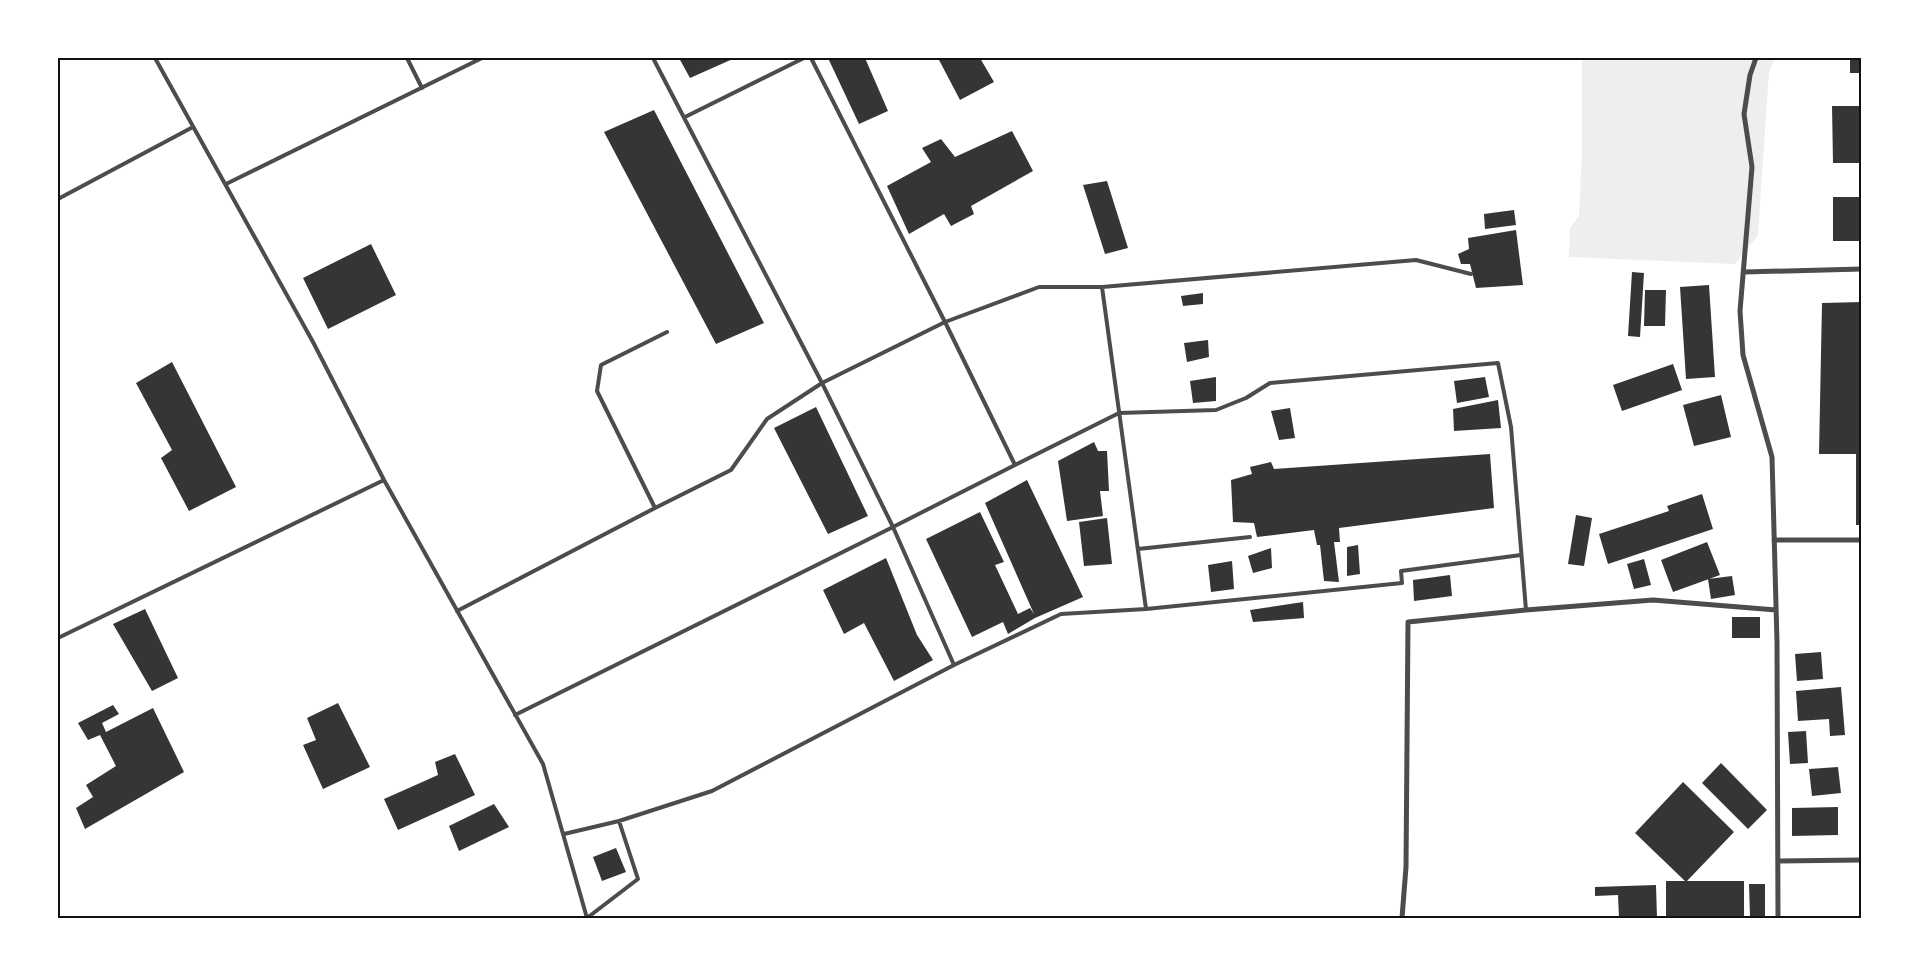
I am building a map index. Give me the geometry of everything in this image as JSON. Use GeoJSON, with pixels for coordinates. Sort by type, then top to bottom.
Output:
{"type":"FeatureCollection","features":[{"type":"Feature","properties":{"kind":"street"},"geometry":{"type":"LineString","coordinates":[[1756,58],[1750,75],[1744,114],[1752,167],[1740,312],[1743,355],[1772,457],[1776,610],[1778,918]]}},
{"type":"Feature","properties":{"kind":"street"},"geometry":{"type":"LineString","coordinates":[[1744,272],[1862,269]]}},
{"type":"Feature","properties":{"kind":"street"},"geometry":{"type":"LineString","coordinates":[[1774,540],[1862,540]]}},
{"type":"Feature","properties":{"kind":"street"},"geometry":{"type":"LineString","coordinates":[[1402,918],[1406,867],[1408,622],[1653,600],[1776,610]]}},
{"type":"Feature","properties":{"kind":"street"},"geometry":{"type":"LineString","coordinates":[[1778,861],[1862,860]]}},
{"type":"Feature","properties":{"kind":"lane"},"geometry":{"type":"LineString","coordinates":[[155,58],[313,342],[384,480],[543,764],[587,918],[638,880],[619,821]]}},
{"type":"Feature","properties":{"kind":"lane"},"geometry":{"type":"LineString","coordinates":[[407,58],[422,88]]}},
{"type":"Feature","properties":{"kind":"lane"},"geometry":{"type":"LineString","coordinates":[[226,184],[482,58]]}},
{"type":"Feature","properties":{"kind":"lane"},"geometry":{"type":"LineString","coordinates":[[653,58],[822,383],[894,527],[954,665]]}},
{"type":"Feature","properties":{"kind":"lane"},"geometry":{"type":"LineString","coordinates":[[684,117],[804,58]]}},
{"type":"Feature","properties":{"kind":"lane"},"geometry":{"type":"LineString","coordinates":[[811,58],[1015,465]]}},
{"type":"Feature","properties":{"kind":"lane"},"geometry":{"type":"LineString","coordinates":[[58,199],[193,127]]}},
{"type":"Feature","properties":{"kind":"lane"},"geometry":{"type":"LineString","coordinates":[[457,611],[732,470],[767,419],[822,383],[945,322],[1039,287],[1102,287],[1416,260],[1470,274]]}},
{"type":"Feature","properties":{"kind":"lane"},"geometry":{"type":"LineString","coordinates":[[1102,287],[1146,609]]}},
{"type":"Feature","properties":{"kind":"lane"},"geometry":{"type":"LineString","coordinates":[[655,508],[597,391],[601,365],[668,332]]}},
{"type":"Feature","properties":{"kind":"lane"},"geometry":{"type":"LineString","coordinates":[[515,714],[894,527],[1119,413],[1216,410],[1246,398],[1270,383],[1498,362],[1511,427],[1526,610]]}},
{"type":"Feature","properties":{"kind":"lane"},"geometry":{"type":"LineString","coordinates":[[58,638],[384,480]]}},
{"type":"Feature","properties":{"kind":"lane"},"geometry":{"type":"LineString","coordinates":[[1138,549],[1250,537]]}},
{"type":"Feature","properties":{"kind":"lane"},"geometry":{"type":"LineString","coordinates":[[564,834],[619,821],[712,791],[954,665],[1061,614],[1146,609],[1402,583],[1401,572],[1521,556]]}},
{"type":"Feature","properties":{"kind":"shaded area"},"geometry":{"type":"Polygon","coordinates":[[[1582,58],[1775,58],[1769,72],[1758,235],[1735,264],[1569,257],[1570,228],[1579,216],[1582,151],[1582,58]]]}},
{"type":"Feature","properties":{"kind":"building"},"geometry":{"type":"Polygon","coordinates":[[[679,58],[735,58],[690,78],[679,58]]]}},
{"type":"Feature","properties":{"kind":"building"},"geometry":{"type":"Polygon","coordinates":[[[828,58],[865,58],[888,111],[859,124],[828,58]]]}},
{"type":"Feature","properties":{"kind":"building"},"geometry":{"type":"Polygon","coordinates":[[[938,58],[980,58],[994,82],[960,100],[938,58]]]}},
{"type":"Feature","properties":{"kind":"building"},"geometry":{"type":"Polygon","coordinates":[[[1850,58],[1862,58],[1862,73],[1850,73],[1850,58]]]}},
{"type":"Feature","properties":{"kind":"building"},"geometry":{"type":"Polygon","coordinates":[[[1832,106],[1862,106],[1862,163],[1833,163],[1832,106]]]}},
{"type":"Feature","properties":{"kind":"building"},"geometry":{"type":"Polygon","coordinates":[[[654,110],[764,323],[716,344],[604,132],[654,110]]]}},
{"type":"Feature","properties":{"kind":"building"},"geometry":{"type":"Polygon","coordinates":[[[1012,131],[1033,171],[971,206],[974,214],[951,226],[944,214],[909,234],[887,186],[931,162],[922,148],[941,139],[955,157],[1012,131]]]}},
{"type":"Feature","properties":{"kind":"building"},"geometry":{"type":"Polygon","coordinates":[[[1107,181],[1128,248],[1105,254],[1083,185],[1107,181]]]}},
{"type":"Feature","properties":{"kind":"building"},"geometry":{"type":"Polygon","coordinates":[[[1833,197],[1862,197],[1862,241],[1833,241],[1833,197]]]}},
{"type":"Feature","properties":{"kind":"building"},"geometry":{"type":"Polygon","coordinates":[[[1514,210],[1516,225],[1485,229],[1484,214],[1514,210]]]}},
{"type":"Feature","properties":{"kind":"building"},"geometry":{"type":"Polygon","coordinates":[[[1516,230],[1523,285],[1476,288],[1470,264],[1461,264],[1458,254],[1469,249],[1468,238],[1516,230]]]}},
{"type":"Feature","properties":{"kind":"building"},"geometry":{"type":"Polygon","coordinates":[[[371,244],[396,295],[328,329],[303,278],[371,244]]]}},
{"type":"Feature","properties":{"kind":"building"},"geometry":{"type":"Polygon","coordinates":[[[1632,272],[1644,273],[1640,337],[1628,336],[1632,272]]]}},
{"type":"Feature","properties":{"kind":"building"},"geometry":{"type":"Polygon","coordinates":[[[1709,285],[1715,377],[1686,379],[1680,287],[1709,285]]]}},
{"type":"Feature","properties":{"kind":"building"},"geometry":{"type":"Polygon","coordinates":[[[1645,290],[1666,290],[1665,326],[1644,326],[1645,290]]]}},
{"type":"Feature","properties":{"kind":"building"},"geometry":{"type":"Polygon","coordinates":[[[1203,293],[1203,304],[1183,306],[1181,296],[1203,293]]]}},
{"type":"Feature","properties":{"kind":"building"},"geometry":{"type":"Polygon","coordinates":[[[1862,302],[1862,525],[1856,525],[1856,454],[1819,454],[1822,303],[1862,302]]]}},
{"type":"Feature","properties":{"kind":"building"},"geometry":{"type":"Polygon","coordinates":[[[1208,340],[1209,357],[1187,362],[1184,343],[1208,340]]]}},
{"type":"Feature","properties":{"kind":"building"},"geometry":{"type":"Polygon","coordinates":[[[172,362],[236,487],[189,511],[161,458],[172,450],[136,383],[172,362]]]}},
{"type":"Feature","properties":{"kind":"building"},"geometry":{"type":"Polygon","coordinates":[[[1673,364],[1682,390],[1622,411],[1613,385],[1673,364]]]}},
{"type":"Feature","properties":{"kind":"building"},"geometry":{"type":"Polygon","coordinates":[[[1216,377],[1216,401],[1193,403],[1190,381],[1216,377]]]}},
{"type":"Feature","properties":{"kind":"building"},"geometry":{"type":"Polygon","coordinates":[[[1485,377],[1489,397],[1457,403],[1454,381],[1485,377]]]}},
{"type":"Feature","properties":{"kind":"building"},"geometry":{"type":"Polygon","coordinates":[[[1721,395],[1731,437],[1694,446],[1683,405],[1721,395]]]}},
{"type":"Feature","properties":{"kind":"building"},"geometry":{"type":"Polygon","coordinates":[[[1498,400],[1501,428],[1454,431],[1453,409],[1498,400]]]}},
{"type":"Feature","properties":{"kind":"building"},"geometry":{"type":"Polygon","coordinates":[[[816,407],[868,516],[828,534],[774,428],[816,407]]]}},
{"type":"Feature","properties":{"kind":"building"},"geometry":{"type":"Polygon","coordinates":[[[1290,408],[1295,438],[1279,440],[1271,411],[1290,408]]]}},
{"type":"Feature","properties":{"kind":"building"},"geometry":{"type":"Polygon","coordinates":[[[1094,442],[1098,451],[1107,451],[1109,491],[1100,491],[1103,516],[1067,521],[1058,461],[1094,442]]]}},
{"type":"Feature","properties":{"kind":"building"},"geometry":{"type":"Polygon","coordinates":[[[1490,454],[1494,508],[1339,528],[1340,542],[1334,542],[1339,582],[1324,581],[1320,545],[1317,545],[1314,530],[1257,537],[1254,523],[1233,522],[1231,480],[1252,474],[1250,467],[1271,462],[1274,469],[1490,454]]]}},
{"type":"Feature","properties":{"kind":"building"},"geometry":{"type":"Polygon","coordinates":[[[1027,480],[1083,597],[1035,618],[1008,634],[1003,622],[972,637],[926,539],[980,512],[1004,562],[995,565],[1018,614],[1030,608],[1034,614],[985,503],[1027,480]]]}},
{"type":"Feature","properties":{"kind":"building"},"geometry":{"type":"Polygon","coordinates":[[[1702,494],[1713,529],[1608,564],[1599,534],[1669,511],[1667,506],[1702,494]]]}},
{"type":"Feature","properties":{"kind":"building"},"geometry":{"type":"Polygon","coordinates":[[[1576,515],[1592,518],[1584,566],[1568,564],[1576,515]]]}},
{"type":"Feature","properties":{"kind":"building"},"geometry":{"type":"Polygon","coordinates":[[[1107,518],[1112,564],[1084,566],[1079,522],[1107,518]]]}},
{"type":"Feature","properties":{"kind":"building"},"geometry":{"type":"Polygon","coordinates":[[[1707,542],[1720,575],[1673,592],[1661,560],[1707,542]]]}},
{"type":"Feature","properties":{"kind":"building"},"geometry":{"type":"Polygon","coordinates":[[[1358,545],[1360,574],[1347,576],[1347,547],[1358,545]]]}},
{"type":"Feature","properties":{"kind":"building"},"geometry":{"type":"Polygon","coordinates":[[[1271,548],[1272,568],[1253,573],[1248,556],[1271,548]]]}},
{"type":"Feature","properties":{"kind":"building"},"geometry":{"type":"Polygon","coordinates":[[[886,558],[917,635],[933,660],[894,681],[864,623],[844,634],[823,590],[886,558]]]}},
{"type":"Feature","properties":{"kind":"building"},"geometry":{"type":"Polygon","coordinates":[[[1644,559],[1651,585],[1634,589],[1627,564],[1644,559]]]}},
{"type":"Feature","properties":{"kind":"building"},"geometry":{"type":"Polygon","coordinates":[[[1232,561],[1234,589],[1211,592],[1208,565],[1232,561]]]}},
{"type":"Feature","properties":{"kind":"building"},"geometry":{"type":"Polygon","coordinates":[[[1450,575],[1452,596],[1414,601],[1413,580],[1450,575]]]}},
{"type":"Feature","properties":{"kind":"building"},"geometry":{"type":"Polygon","coordinates":[[[1732,576],[1735,595],[1711,599],[1708,579],[1732,576]]]}},
{"type":"Feature","properties":{"kind":"building"},"geometry":{"type":"Polygon","coordinates":[[[1303,602],[1304,618],[1253,622],[1250,610],[1303,602]]]}},
{"type":"Feature","properties":{"kind":"building"},"geometry":{"type":"Polygon","coordinates":[[[145,609],[178,678],[152,691],[113,624],[145,609]]]}},
{"type":"Feature","properties":{"kind":"building"},"geometry":{"type":"Polygon","coordinates":[[[1732,617],[1760,617],[1760,638],[1732,638],[1732,617]]]}},
{"type":"Feature","properties":{"kind":"building"},"geometry":{"type":"Polygon","coordinates":[[[1821,652],[1823,679],[1797,681],[1795,654],[1821,652]]]}},
{"type":"Feature","properties":{"kind":"building"},"geometry":{"type":"Polygon","coordinates":[[[1841,687],[1845,735],[1830,736],[1829,719],[1798,721],[1796,691],[1841,687]]]}},
{"type":"Feature","properties":{"kind":"building"},"geometry":{"type":"Polygon","coordinates":[[[338,703],[370,767],[323,789],[303,745],[316,740],[307,718],[338,703]]]}},
{"type":"Feature","properties":{"kind":"building"},"geometry":{"type":"Polygon","coordinates":[[[113,705],[119,714],[102,723],[106,732],[153,708],[184,772],[85,829],[76,808],[93,797],[86,785],[116,766],[100,735],[88,740],[78,723],[113,705]]]}},
{"type":"Feature","properties":{"kind":"building"},"geometry":{"type":"Polygon","coordinates":[[[1806,731],[1808,763],[1790,764],[1788,732],[1806,731]]]}},
{"type":"Feature","properties":{"kind":"building"},"geometry":{"type":"Polygon","coordinates":[[[455,754],[475,795],[398,830],[384,799],[438,775],[435,762],[455,754]]]}},
{"type":"Feature","properties":{"kind":"building"},"geometry":{"type":"Polygon","coordinates":[[[1721,763],[1767,810],[1748,829],[1702,783],[1721,763]]]}},
{"type":"Feature","properties":{"kind":"building"},"geometry":{"type":"Polygon","coordinates":[[[1838,767],[1841,793],[1812,796],[1809,769],[1838,767]]]}},
{"type":"Feature","properties":{"kind":"building"},"geometry":{"type":"Polygon","coordinates":[[[1683,782],[1734,832],[1687,881],[1744,881],[1744,918],[1666,918],[1666,881],[1685,881],[1635,833],[1683,782]]]}},
{"type":"Feature","properties":{"kind":"building"},"geometry":{"type":"Polygon","coordinates":[[[494,804],[509,827],[459,851],[449,826],[494,804]]]}},
{"type":"Feature","properties":{"kind":"building"},"geometry":{"type":"Polygon","coordinates":[[[1838,807],[1838,835],[1792,836],[1792,808],[1838,807]]]}},
{"type":"Feature","properties":{"kind":"building"},"geometry":{"type":"Polygon","coordinates":[[[616,848],[626,872],[602,881],[593,857],[616,848]]]}},
{"type":"Feature","properties":{"kind":"building"},"geometry":{"type":"Polygon","coordinates":[[[1749,884],[1765,884],[1765,918],[1750,918],[1749,884]]]}},
{"type":"Feature","properties":{"kind":"building"},"geometry":{"type":"Polygon","coordinates":[[[1656,885],[1657,918],[1619,918],[1618,895],[1595,896],[1595,887],[1656,885]]]}}]}
